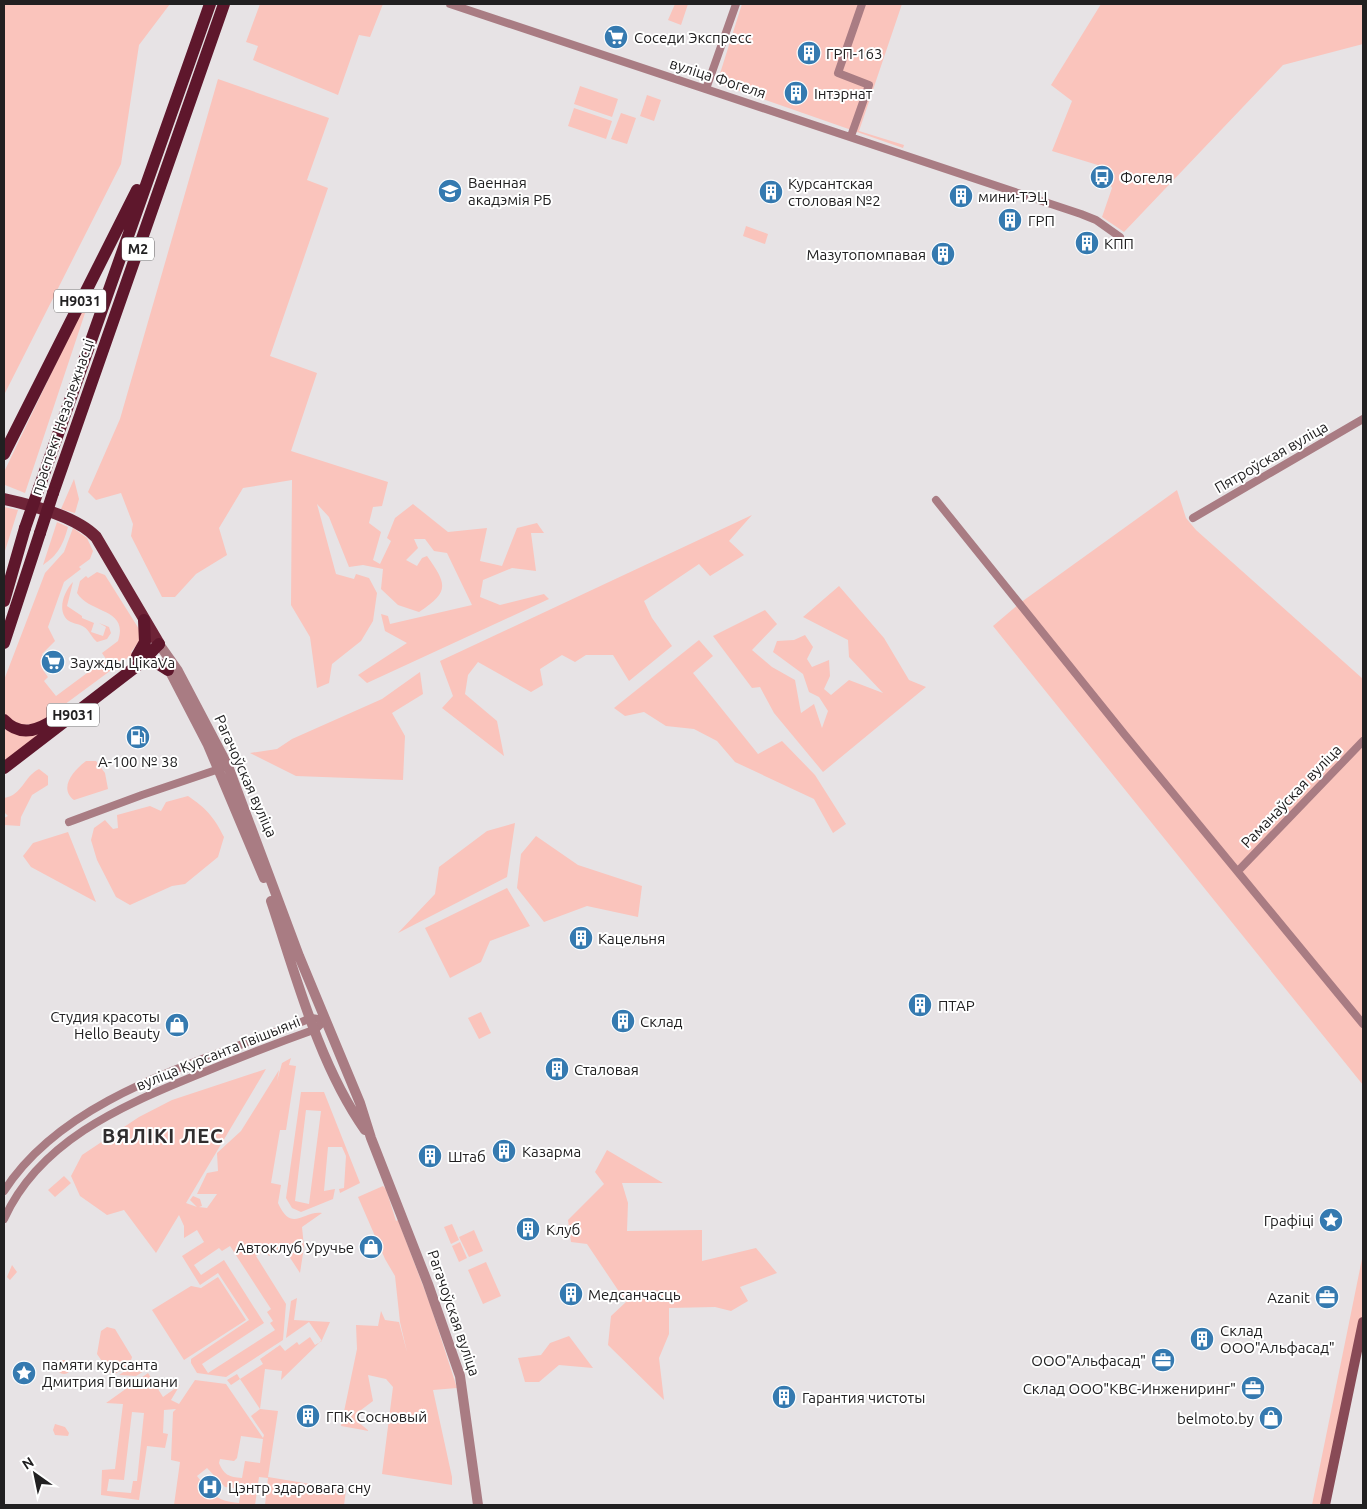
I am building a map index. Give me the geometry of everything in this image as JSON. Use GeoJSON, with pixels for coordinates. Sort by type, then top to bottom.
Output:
{"type":"FeatureCollection","features":[{"type":"Feature","properties":{"kind":"highway","name":"праспект Незалежнасці"},"geometry":{"type":"LineString","coordinates":[[4,601],[25,528],[210,4]]}},
{"type":"Feature","properties":{"kind":"highway","name":"праспект Незалежнасці"},"geometry":{"type":"LineString","coordinates":[[4,643],[53,493],[224,4]]}},
{"type":"Feature","properties":{"kind":"highway","name":"Н9031"},"geometry":{"type":"LineString","coordinates":[[4,454],[159,148]]}},
{"type":"Feature","properties":{"kind":"highway"},"geometry":{"type":"LineString","coordinates":[[144,620],[145,642],[140,659],[157,663],[168,670]]}},
{"type":"Feature","properties":{"kind":"highway","name":"Н9031"},"geometry":{"type":"LineString","coordinates":[[4,768],[159,644]]}},
{"type":"Feature","properties":{"kind":"highway","name":"Н9031"},"geometry":{"type":"LineString","coordinates":[[4,720],[11,726],[24,731],[43,728],[140,659]]}},
{"type":"Feature","properties":{"kind":"main road","name":"Рагачоўская вуліца"},"geometry":{"type":"LineString","coordinates":[[4,499],[68,518],[89,530],[96,537],[159,644]]}},
{"type":"Feature","properties":{"kind":"main road"},"geometry":{"type":"LineString","coordinates":[[1325,1505],[1363,1322]]}},
{"type":"Feature","properties":{"kind":"street","name":"вуліца Фогеля"},"geometry":{"type":"LineString","coordinates":[[450,4],[851,136],[1092,218],[1120,237]]}},
{"type":"Feature","properties":{"kind":"street"},"geometry":{"type":"LineString","coordinates":[[706,89],[736,4]]}},
{"type":"Feature","properties":{"kind":"street"},"geometry":{"type":"LineString","coordinates":[[851,136],[869,86],[838,73],[862,4]]}},
{"type":"Feature","properties":{"kind":"street","name":"Пятроўская вуліца"},"geometry":{"type":"LineString","coordinates":[[1193,518],[1363,419]]}},
{"type":"Feature","properties":{"kind":"street"},"geometry":{"type":"LineString","coordinates":[[936,500],[1363,1024]]}},
{"type":"Feature","properties":{"kind":"street"},"geometry":{"type":"LineString","coordinates":[[69,822],[133,798],[224,768],[168,670],[159,644]]}},
{"type":"Feature","properties":{"kind":"street","name":"Рагачоўская вуліца"},"geometry":{"type":"LineString","coordinates":[[159,644],[178,671],[224,768],[360,1103],[371,1138],[401,1211],[457,1362],[463,1392],[478,1505]]}},
{"type":"Feature","properties":{"kind":"street","name":"Раманаўская вуліца"},"geometry":{"type":"LineString","coordinates":[[1238,871],[1363,741]]}},
{"type":"Feature","properties":{"kind":"street","name":"Рагачоўская вуліца"},"geometry":{"type":"LineString","coordinates":[[224,768],[262,872],[311,1018],[338,1088],[371,1138]]}},
{"type":"Feature","properties":{"kind":"street","name":"вуліца Курсанта Гвішыяні"},"geometry":{"type":"LineString","coordinates":[[4,1191],[32,1156],[77,1119],[102,1103],[151,1081],[311,1018],[325,1020]]}},
{"type":"Feature","properties":{"kind":"street","name":"вуліца Курсанта Гвішыяні"},"geometry":{"type":"LineString","coordinates":[[4,1219],[19,1190],[41,1165],[63,1145],[115,1111],[207,1071],[316,1029],[325,1020]]}},
{"type":"Feature","properties":{"kind":"street"},"geometry":{"type":"LineString","coordinates":[[32,1156],[41,1165]]}},
{"type":"Feature","properties":{"kind":"shaded area"},"geometry":{"type":"Polygon","coordinates":[[[4,4],[170,4],[139,45],[121,164],[4,395],[4,4]]]}},
{"type":"Feature","properties":{"kind":"shaded area"},"geometry":{"type":"Polygon","coordinates":[[[260,4],[383,4],[370,37],[359,35],[338,95],[253,60],[258,46],[246,42],[260,4]]]}},
{"type":"Feature","properties":{"kind":"shaded area"},"geometry":{"type":"Polygon","coordinates":[[[675,4],[688,4],[681,25],[668,20],[675,4]]]}},
{"type":"Feature","properties":{"kind":"shaded area"},"geometry":{"type":"Polygon","coordinates":[[[742,4],[902,4],[859,131],[904,145],[903,148],[717,83],[742,4]]]}},
{"type":"Feature","properties":{"kind":"shaded area"},"geometry":{"type":"Polygon","coordinates":[[[1101,4],[1363,4],[1363,44],[1283,65],[1124,232],[1102,217],[1112,188],[1101,166],[1052,151],[1072,101],[1051,85],[1101,4]]]}},
{"type":"Feature","properties":{"kind":"shaded area"},"geometry":{"type":"Polygon","coordinates":[[[218,79],[329,118],[307,180],[328,188],[270,356],[317,373],[291,451],[388,482],[382,506],[373,507],[369,523],[381,532],[373,560],[380,564],[391,541],[387,538],[395,518],[413,504],[448,532],[487,528],[480,561],[502,566],[517,528],[537,523],[544,533],[531,533],[536,571],[512,568],[483,580],[480,597],[500,605],[544,594],[549,599],[367,683],[358,675],[407,643],[385,631],[381,614],[388,616],[390,624],[472,605],[447,553],[434,551],[425,539],[414,539],[418,548],[406,560],[417,566],[422,558],[427,556],[439,574],[442,587],[436,599],[419,612],[398,605],[381,589],[383,569],[363,565],[349,567],[329,517],[317,504],[336,574],[354,579],[356,574],[369,578],[377,593],[373,621],[361,641],[332,664],[329,683],[317,688],[310,637],[291,605],[292,480],[243,488],[219,528],[227,555],[196,574],[175,597],[162,597],[131,536],[133,524],[121,493],[96,500],[88,492],[120,419],[218,79]]]}},
{"type":"Feature","properties":{"kind":"shaded area"},"geometry":{"type":"Polygon","coordinates":[[[580,86],[618,99],[612,117],[574,104],[580,86]]]}},
{"type":"Feature","properties":{"kind":"shaded area"},"geometry":{"type":"Polygon","coordinates":[[[647,95],[661,100],[654,121],[640,116],[647,95]]]}},
{"type":"Feature","properties":{"kind":"shaded area"},"geometry":{"type":"Polygon","coordinates":[[[574,108],[612,121],[606,139],[568,126],[574,108]]]}},
{"type":"Feature","properties":{"kind":"shaded area"},"geometry":{"type":"Polygon","coordinates":[[[621,113],[636,118],[627,144],[611,139],[621,113]]]}},
{"type":"Feature","properties":{"kind":"shaded area"},"geometry":{"type":"Polygon","coordinates":[[[746,226],[768,234],[765,244],[743,236],[746,226]]]}},
{"type":"Feature","properties":{"kind":"shaded area"},"geometry":{"type":"Polygon","coordinates":[[[96,280],[25,493],[5,485],[4,472],[96,280]]]}},
{"type":"Feature","properties":{"kind":"shaded area"},"geometry":{"type":"Polygon","coordinates":[[[74,479],[79,499],[75,513],[61,509],[74,479]]]}},
{"type":"Feature","properties":{"kind":"shaded area"},"geometry":{"type":"Polygon","coordinates":[[[1177,490],[1186,518],[1196,530],[1363,679],[1363,1085],[993,626],[1020,603],[1177,490]]]}},
{"type":"Feature","properties":{"kind":"shaded area"},"geometry":{"type":"Polygon","coordinates":[[[4,507],[18,510],[4,554],[4,507]]]}},
{"type":"Feature","properties":{"kind":"shaded area"},"geometry":{"type":"Polygon","coordinates":[[[752,515],[729,541],[744,555],[710,576],[699,564],[644,601],[652,618],[672,646],[629,681],[613,655],[586,655],[575,662],[562,655],[540,669],[543,685],[531,692],[478,662],[468,675],[465,694],[497,721],[504,756],[442,708],[453,696],[440,661],[752,515]]]}},
{"type":"Feature","properties":{"kind":"shaded area"},"geometry":{"type":"Polygon","coordinates":[[[57,522],[68,527],[62,544],[56,553],[43,565],[57,522]]]}},
{"type":"Feature","properties":{"kind":"shaded area"},"geometry":{"type":"Polygon","coordinates":[[[73,528],[87,538],[93,551],[90,559],[79,567],[81,569],[64,582],[48,627],[55,641],[42,654],[49,664],[43,670],[48,677],[44,681],[56,696],[106,659],[102,653],[118,641],[120,630],[118,623],[113,617],[90,605],[77,593],[80,581],[86,576],[88,578],[97,572],[105,575],[139,629],[141,639],[131,652],[133,654],[49,716],[37,724],[21,725],[9,719],[4,713],[4,680],[45,573],[64,552],[73,528]]]}},
{"type":"Feature","properties":{"kind":"shaded area"},"geometry":{"type":"Polygon","coordinates":[[[73,582],[67,606],[82,616],[82,618],[94,623],[91,632],[103,636],[106,627],[99,623],[109,627],[111,633],[107,639],[97,642],[86,628],[69,621],[65,617],[62,607],[64,596],[73,582]]]}},
{"type":"Feature","properties":{"kind":"shaded area"},"geometry":{"type":"Polygon","coordinates":[[[839,586],[884,638],[909,680],[926,687],[823,772],[774,713],[760,687],[752,688],[713,636],[765,610],[777,624],[752,650],[772,667],[795,680],[801,713],[814,704],[822,728],[828,711],[819,697],[809,692],[803,674],[773,652],[777,641],[794,640],[805,635],[813,647],[807,659],[812,667],[829,660],[830,676],[824,689],[831,695],[849,680],[883,693],[849,657],[848,640],[803,617],[839,586]]]}},
{"type":"Feature","properties":{"kind":"shaded area"},"geometry":{"type":"Polygon","coordinates":[[[699,640],[713,656],[693,673],[758,754],[782,741],[815,775],[846,824],[833,833],[814,799],[735,762],[717,741],[694,729],[666,726],[644,712],[625,716],[614,708],[699,640]]]}},
{"type":"Feature","properties":{"kind":"shaded area"},"geometry":{"type":"Polygon","coordinates":[[[420,672],[423,694],[392,713],[405,736],[403,780],[296,776],[250,753],[277,749],[292,739],[382,699],[420,672]]]}},
{"type":"Feature","properties":{"kind":"shaded area"},"geometry":{"type":"Polygon","coordinates":[[[4,729],[16,734],[45,730],[4,762],[4,729]]]}},
{"type":"Feature","properties":{"kind":"shaded area"},"geometry":{"type":"Polygon","coordinates":[[[86,761],[96,761],[105,773],[108,789],[74,800],[67,790],[68,785],[73,774],[86,761]]]}},
{"type":"Feature","properties":{"kind":"shaded area"},"geometry":{"type":"Polygon","coordinates":[[[39,769],[48,776],[48,785],[32,795],[21,817],[20,826],[4,825],[4,818],[8,816],[4,812],[4,798],[19,790],[29,776],[39,769]]]}},
{"type":"Feature","properties":{"kind":"shaded area"},"geometry":{"type":"Polygon","coordinates":[[[188,796],[209,814],[224,837],[218,857],[185,884],[172,886],[130,905],[116,897],[97,860],[91,840],[94,828],[105,820],[113,829],[118,828],[117,815],[150,806],[161,811],[166,802],[188,796]]]}},
{"type":"Feature","properties":{"kind":"shaded area"},"geometry":{"type":"Polygon","coordinates":[[[515,823],[507,877],[398,933],[435,894],[439,867],[487,831],[515,823]]]}},
{"type":"Feature","properties":{"kind":"shaded area"},"geometry":{"type":"Polygon","coordinates":[[[68,832],[96,902],[31,867],[23,856],[33,843],[68,832]]]}},
{"type":"Feature","properties":{"kind":"shaded area"},"geometry":{"type":"Polygon","coordinates":[[[536,836],[578,865],[642,886],[638,917],[587,906],[544,922],[517,888],[521,854],[536,836]]]}},
{"type":"Feature","properties":{"kind":"shaded area"},"geometry":{"type":"Polygon","coordinates":[[[507,888],[530,926],[490,941],[481,962],[450,978],[425,928],[507,888]]]}},
{"type":"Feature","properties":{"kind":"shaded area"},"geometry":{"type":"Polygon","coordinates":[[[481,1012],[491,1033],[479,1039],[468,1018],[481,1012]]]}},
{"type":"Feature","properties":{"kind":"shaded area"},"geometry":{"type":"Polygon","coordinates":[[[291,1058],[289,1065],[296,1066],[286,1130],[280,1130],[271,1183],[281,1185],[278,1203],[288,1217],[293,1219],[322,1213],[302,1227],[304,1247],[300,1273],[283,1247],[269,1256],[265,1250],[256,1256],[286,1304],[283,1340],[226,1377],[197,1373],[191,1363],[191,1359],[249,1320],[218,1273],[200,1285],[182,1256],[204,1242],[197,1230],[184,1238],[184,1226],[179,1215],[156,1253],[124,1210],[107,1215],[80,1196],[71,1176],[82,1155],[139,1117],[172,1100],[266,1069],[186,1203],[197,1207],[190,1200],[193,1196],[200,1199],[202,1206],[199,1207],[207,1208],[217,1194],[197,1194],[207,1173],[218,1171],[217,1153],[241,1131],[279,1070],[277,1081],[282,1063],[291,1058]],[[230,1246],[222,1251],[219,1248],[194,1265],[201,1275],[224,1260],[264,1323],[202,1364],[208,1373],[275,1330],[270,1323],[273,1321],[267,1312],[271,1309],[230,1246]]]}},
{"type":"Feature","properties":{"kind":"shaded area"},"geometry":{"type":"Polygon","coordinates":[[[301,1092],[324,1092],[360,1183],[340,1193],[339,1189],[344,1188],[346,1156],[342,1147],[328,1147],[324,1191],[335,1189],[333,1199],[301,1212],[292,1208],[286,1198],[301,1092]],[[306,1110],[295,1201],[309,1204],[321,1111],[306,1110]]]}},
{"type":"Feature","properties":{"kind":"shaded area"},"geometry":{"type":"Polygon","coordinates":[[[607,1150],[663,1183],[622,1183],[628,1203],[627,1231],[702,1230],[702,1261],[756,1248],[777,1273],[740,1287],[748,1301],[731,1311],[715,1307],[669,1308],[669,1334],[659,1358],[664,1400],[608,1345],[611,1316],[626,1302],[587,1244],[571,1242],[568,1220],[604,1184],[595,1172],[607,1150]]]}},
{"type":"Feature","properties":{"kind":"shaded area"},"geometry":{"type":"Polygon","coordinates":[[[64,1176],[71,1183],[55,1197],[48,1190],[64,1176]]]}},
{"type":"Feature","properties":{"kind":"shaded area"},"geometry":{"type":"Polygon","coordinates":[[[383,1186],[386,1189],[396,1221],[398,1220],[430,1304],[457,1388],[433,1390],[452,1477],[452,1485],[382,1474],[393,1387],[386,1379],[368,1375],[373,1401],[361,1410],[358,1422],[369,1431],[341,1426],[357,1349],[356,1325],[378,1326],[381,1311],[385,1320],[399,1322],[407,1352],[400,1322],[395,1276],[385,1259],[358,1197],[383,1186]]]}},
{"type":"Feature","properties":{"kind":"shaded area"},"geometry":{"type":"Polygon","coordinates":[[[452,1224],[459,1240],[451,1244],[444,1227],[452,1224]]]}},
{"type":"Feature","properties":{"kind":"shaded area"},"geometry":{"type":"Polygon","coordinates":[[[474,1230],[483,1251],[469,1257],[459,1237],[474,1230]]]}},
{"type":"Feature","properties":{"kind":"shaded area"},"geometry":{"type":"Polygon","coordinates":[[[460,1242],[467,1258],[459,1262],[452,1246],[460,1242]]]}},
{"type":"Feature","properties":{"kind":"shaded area"},"geometry":{"type":"Polygon","coordinates":[[[1363,1254],[1363,1322],[1325,1505],[1312,1505],[1363,1254]]]}},
{"type":"Feature","properties":{"kind":"shaded area"},"geometry":{"type":"Polygon","coordinates":[[[486,1262],[501,1296],[483,1304],[468,1270],[486,1262]]]}},
{"type":"Feature","properties":{"kind":"shaded area"},"geometry":{"type":"Polygon","coordinates":[[[12,1265],[17,1272],[10,1280],[7,1277],[12,1265]]]}},
{"type":"Feature","properties":{"kind":"shaded area"},"geometry":{"type":"Polygon","coordinates":[[[218,1277],[246,1320],[184,1360],[152,1310],[191,1286],[201,1288],[218,1277]]]}},
{"type":"Feature","properties":{"kind":"shaded area"},"geometry":{"type":"Polygon","coordinates":[[[297,1298],[294,1320],[330,1322],[322,1340],[309,1322],[286,1338],[291,1301],[297,1298]]]}},
{"type":"Feature","properties":{"kind":"shaded area"},"geometry":{"type":"Polygon","coordinates":[[[107,1327],[115,1329],[132,1357],[130,1364],[115,1374],[110,1373],[97,1354],[101,1331],[107,1327]]]}},
{"type":"Feature","properties":{"kind":"shaded area"},"geometry":{"type":"Polygon","coordinates":[[[569,1336],[593,1368],[559,1365],[539,1382],[525,1382],[518,1358],[541,1355],[550,1343],[569,1336]]]}},
{"type":"Feature","properties":{"kind":"shaded area"},"geometry":{"type":"Polygon","coordinates":[[[310,1337],[315,1345],[320,1342],[281,1380],[282,1371],[265,1369],[260,1409],[240,1379],[263,1364],[260,1359],[280,1345],[285,1351],[297,1342],[299,1345],[310,1337]]]}},
{"type":"Feature","properties":{"kind":"shaded area"},"geometry":{"type":"Polygon","coordinates":[[[61,1360],[67,1360],[71,1367],[67,1374],[61,1374],[57,1370],[57,1364],[61,1360]]]}},
{"type":"Feature","properties":{"kind":"shaded area"},"geometry":{"type":"Polygon","coordinates":[[[140,1361],[146,1370],[136,1376],[119,1375],[140,1361]]]}},
{"type":"Feature","properties":{"kind":"shaded area"},"geometry":{"type":"Polygon","coordinates":[[[148,1373],[163,1397],[180,1385],[171,1400],[179,1404],[195,1380],[226,1384],[263,1438],[264,1435],[251,1416],[260,1409],[278,1411],[268,1477],[346,1490],[344,1505],[265,1505],[268,1478],[259,1477],[255,1505],[174,1505],[180,1462],[171,1460],[173,1412],[176,1409],[164,1410],[163,1433],[168,1434],[165,1448],[147,1446],[139,1500],[101,1495],[102,1470],[115,1469],[123,1404],[106,1403],[148,1373]],[[132,1412],[124,1480],[109,1479],[107,1491],[131,1493],[133,1481],[137,1481],[144,1413],[132,1412]],[[241,1436],[237,1458],[234,1461],[220,1459],[219,1463],[227,1475],[242,1478],[245,1461],[260,1463],[263,1439],[241,1436]],[[207,1468],[197,1476],[206,1488],[219,1498],[239,1503],[241,1489],[225,1487],[207,1468]]]}},
{"type":"Feature","properties":{"kind":"shaded area"},"geometry":{"type":"Polygon","coordinates":[[[237,1374],[240,1379],[231,1385],[227,1380],[237,1374]]]}},
{"type":"Feature","properties":{"kind":"shaded area"},"geometry":{"type":"Polygon","coordinates":[[[55,1424],[65,1427],[69,1433],[68,1436],[55,1435],[53,1430],[55,1424]]]}},
{"type":"Feature","properties":{"kind":"place","name":"Соседи Экспресс"},"geometry":{"type":"Point","coordinates":[616,37]}},
{"type":"Feature","properties":{"kind":"place","name":"ГРП-163"},"geometry":{"type":"Point","coordinates":[809,53]}},
{"type":"Feature","properties":{"kind":"place","name":"Інтэрнат"},"geometry":{"type":"Point","coordinates":[796,93]}},
{"type":"Feature","properties":{"kind":"place","name":"Фогеля"},"geometry":{"type":"Point","coordinates":[1102,177]}},
{"type":"Feature","properties":{"kind":"place","name":"Ваенная акадэмія РБ"},"geometry":{"type":"Point","coordinates":[450,191]}},
{"type":"Feature","properties":{"kind":"place","name":"Курсантская столовая №2"},"geometry":{"type":"Point","coordinates":[771,192]}},
{"type":"Feature","properties":{"kind":"place","name":"мини-ТЭЦ"},"geometry":{"type":"Point","coordinates":[961,196]}},
{"type":"Feature","properties":{"kind":"place","name":"ГРП"},"geometry":{"type":"Point","coordinates":[1010,220]}},
{"type":"Feature","properties":{"kind":"place","name":"КПП"},"geometry":{"type":"Point","coordinates":[1087,243]}},
{"type":"Feature","properties":{"kind":"place","name":"Мазутопомпавая"},"geometry":{"type":"Point","coordinates":[943,254]}},
{"type":"Feature","properties":{"kind":"place","name":"Заужды ЦікаVа"},"geometry":{"type":"Point","coordinates":[53,662]}},
{"type":"Feature","properties":{"kind":"place","name":"А-100 № 38"},"geometry":{"type":"Point","coordinates":[138,737]}},
{"type":"Feature","properties":{"kind":"place","name":"Кацельня"},"geometry":{"type":"Point","coordinates":[581,938]}},
{"type":"Feature","properties":{"kind":"place","name":"ПТАР"},"geometry":{"type":"Point","coordinates":[920,1005]}},
{"type":"Feature","properties":{"kind":"place","name":"Склад"},"geometry":{"type":"Point","coordinates":[623,1021]}},
{"type":"Feature","properties":{"kind":"place","name":"Студия красоты Hello Beauty"},"geometry":{"type":"Point","coordinates":[177,1025]}},
{"type":"Feature","properties":{"kind":"place","name":"Сталовая"},"geometry":{"type":"Point","coordinates":[557,1069]}},
{"type":"Feature","properties":{"kind":"place","name":"Казарма"},"geometry":{"type":"Point","coordinates":[504,1151]}},
{"type":"Feature","properties":{"kind":"place","name":"Штаб"},"geometry":{"type":"Point","coordinates":[430,1156]}},
{"type":"Feature","properties":{"kind":"place","name":"Графіці"},"geometry":{"type":"Point","coordinates":[1331,1220]}},
{"type":"Feature","properties":{"kind":"place","name":"Клуб"},"geometry":{"type":"Point","coordinates":[528,1229]}},
{"type":"Feature","properties":{"kind":"place","name":"Автоклуб Уручье"},"geometry":{"type":"Point","coordinates":[371,1247]}},
{"type":"Feature","properties":{"kind":"place","name":"Медсанчасць"},"geometry":{"type":"Point","coordinates":[571,1294]}},
{"type":"Feature","properties":{"kind":"place","name":"Azanit"},"geometry":{"type":"Point","coordinates":[1327,1297]}},
{"type":"Feature","properties":{"kind":"place","name":"Склад ООО\"Альфасад\""},"geometry":{"type":"Point","coordinates":[1202,1339]}},
{"type":"Feature","properties":{"kind":"place","name":"ООО\"Альфасад\""},"geometry":{"type":"Point","coordinates":[1163,1360]}},
{"type":"Feature","properties":{"kind":"place","name":"памяти курсанта Дмитрия Гвишиани"},"geometry":{"type":"Point","coordinates":[24,1373]}},
{"type":"Feature","properties":{"kind":"place","name":"Склад ООО\"КВС-Инжениринг\""},"geometry":{"type":"Point","coordinates":[1253,1388]}},
{"type":"Feature","properties":{"kind":"place","name":"Гарантия чистоты"},"geometry":{"type":"Point","coordinates":[784,1397]}},
{"type":"Feature","properties":{"kind":"place","name":"ГПК Сосновый"},"geometry":{"type":"Point","coordinates":[308,1416]}},
{"type":"Feature","properties":{"kind":"place","name":"belmoto.by"},"geometry":{"type":"Point","coordinates":[1271,1418]}},
{"type":"Feature","properties":{"kind":"place","name":"Цэнтр здаровага сну"},"geometry":{"type":"Point","coordinates":[210,1487]}},
{"type":"Feature","properties":{"kind":"district","name":"ВЯЛІКІ ЛЕС"},"geometry":{"type":"Point","coordinates":[163,1135]}}]}
